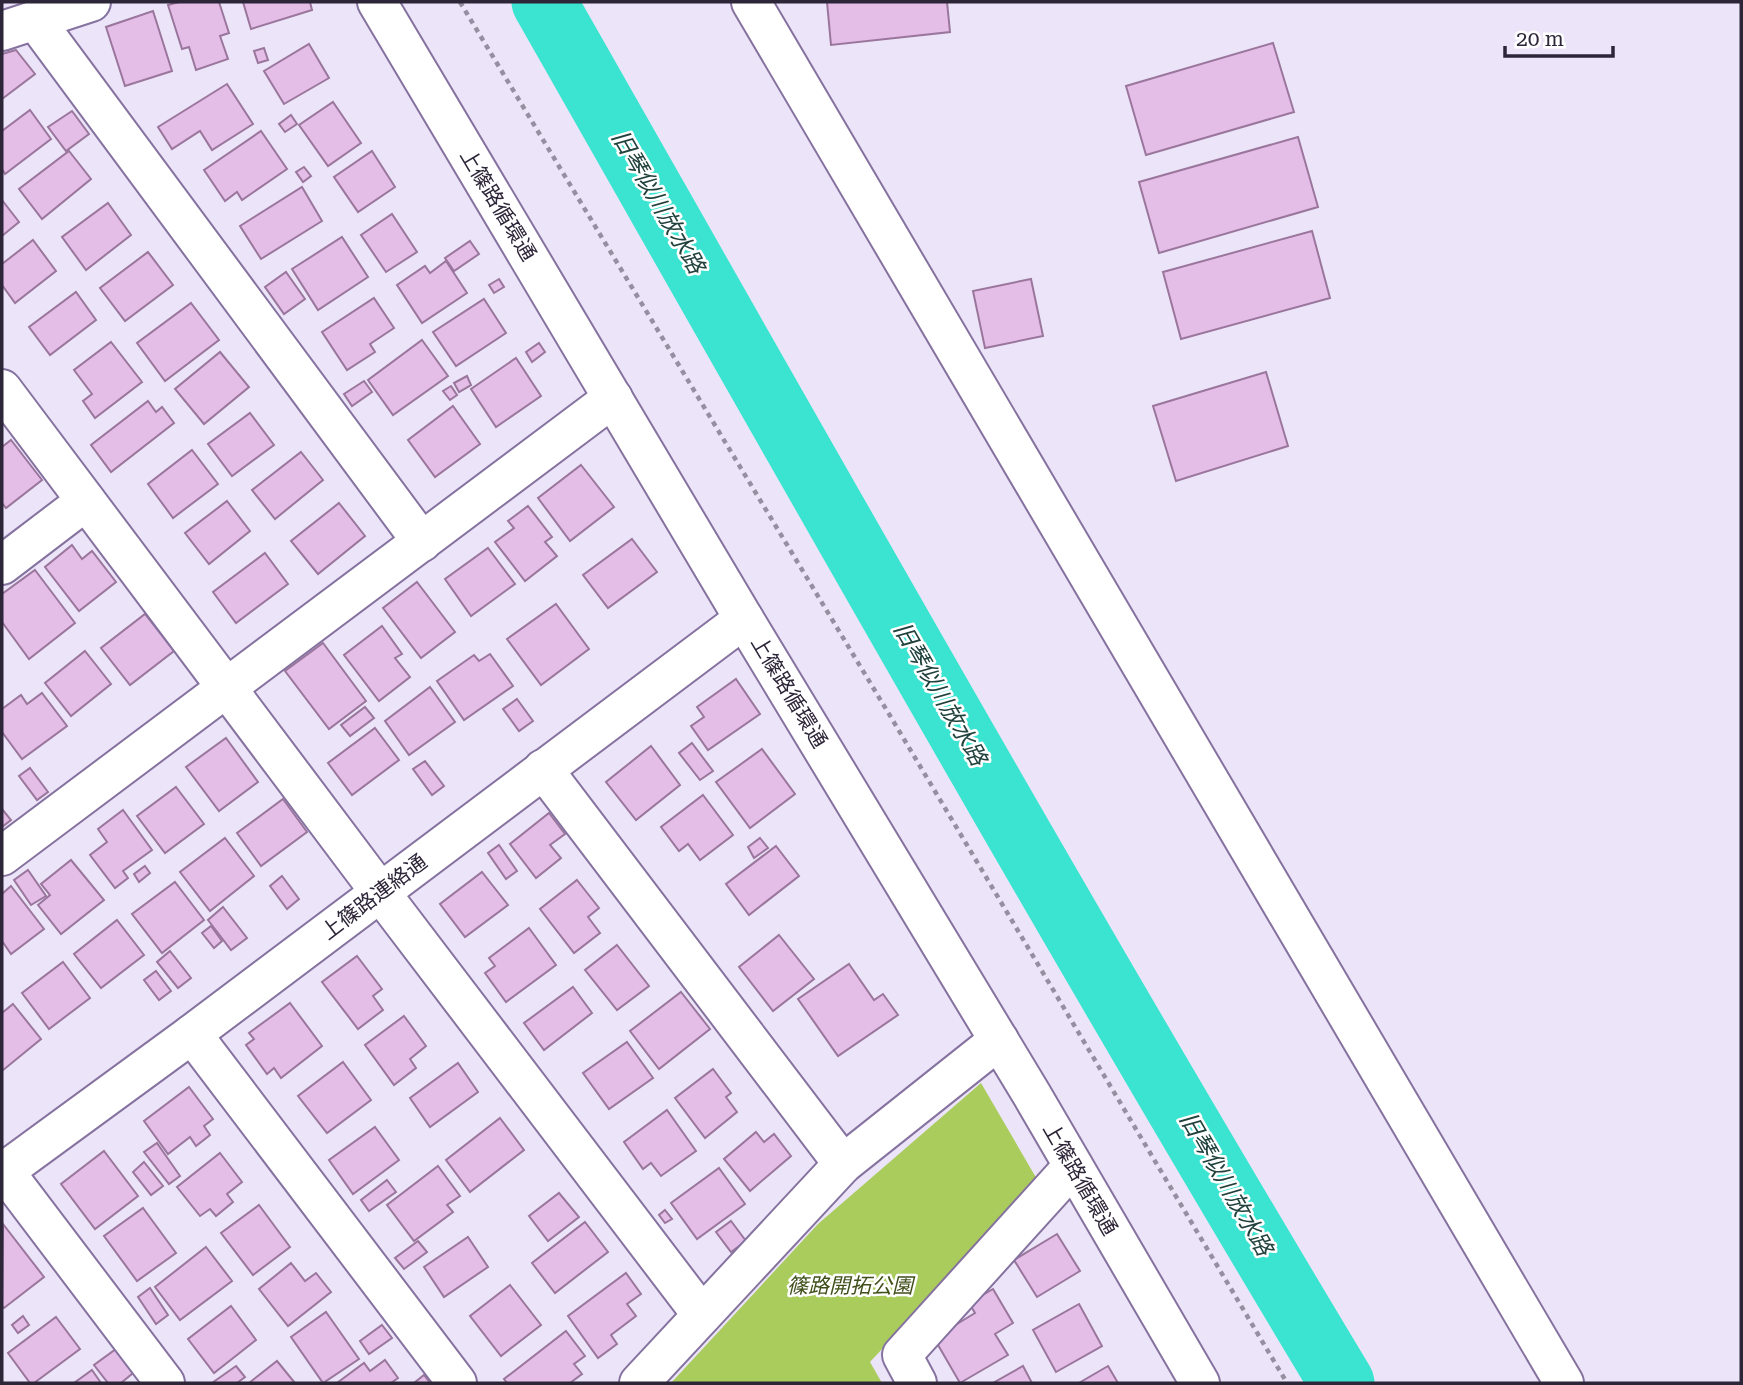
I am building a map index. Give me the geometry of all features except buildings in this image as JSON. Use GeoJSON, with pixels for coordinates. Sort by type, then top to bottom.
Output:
{"type":"FeatureCollection","features":[{"type":"Feature","properties":{"kind":"street"},"geometry":{"type":"LineString","coordinates":[[90,2],[18,26],[422,541]]}},
{"type":"Feature","properties":{"kind":"street","name":"上篠路循環通"},"geometry":{"type":"LineString","coordinates":[[377,2],[744,619],[999,1040],[1200,1383]]}},
{"type":"Feature","properties":{"kind":"street"},"geometry":{"type":"LineString","coordinates":[[751,2],[1563,1383]]}},
{"type":"Feature","properties":{"kind":"street"},"geometry":{"type":"LineString","coordinates":[[2,389],[702,1315]]}},
{"type":"Feature","properties":{"kind":"street"},"geometry":{"type":"LineString","coordinates":[[2,856],[613,397]]}},
{"type":"Feature","properties":{"kind":"street"},"geometry":{"type":"LineString","coordinates":[[2,565],[86,501]]}},
{"type":"Feature","properties":{"kind":"street","name":"上篠路連絡通"},"geometry":{"type":"LineString","coordinates":[[3,1171],[192,1034],[744,619]]}},
{"type":"Feature","properties":{"kind":"street"},"geometry":{"type":"LineString","coordinates":[[543,769],[843,1164]]}},
{"type":"Feature","properties":{"kind":"street"},"geometry":{"type":"LineString","coordinates":[[192,1034],[457,1383]]}},
{"type":"Feature","properties":{"kind":"street"},"geometry":{"type":"LineString","coordinates":[[639,1383],[843,1164],[999,1040]]}},
{"type":"Feature","properties":{"kind":"street"},"geometry":{"type":"LineString","coordinates":[[917,1383],[902,1355],[1073,1166]]}},
{"type":"Feature","properties":{"kind":"street"},"geometry":{"type":"LineString","coordinates":[[3,1171],[165,1383]]}},
{"type":"Feature","properties":{"kind":"path"},"geometry":{"type":"LineString","coordinates":[[460,2],[878,695],[1287,1383]]}},
{"type":"Feature","properties":{"kind":"green space","name":"篠路開拓公園"},"geometry":{"type":"Polygon","coordinates":[[[981,1083],[1038,1181],[870,1362],[882,1383],[671,1383],[818,1224],[981,1083]]]}},
{"type":"Feature","properties":{"kind":"waterway","name":"旧琴似川放水路"},"geometry":{"type":"LineString","coordinates":[[544,2],[1038,868],[1342,1383]]}}]}
